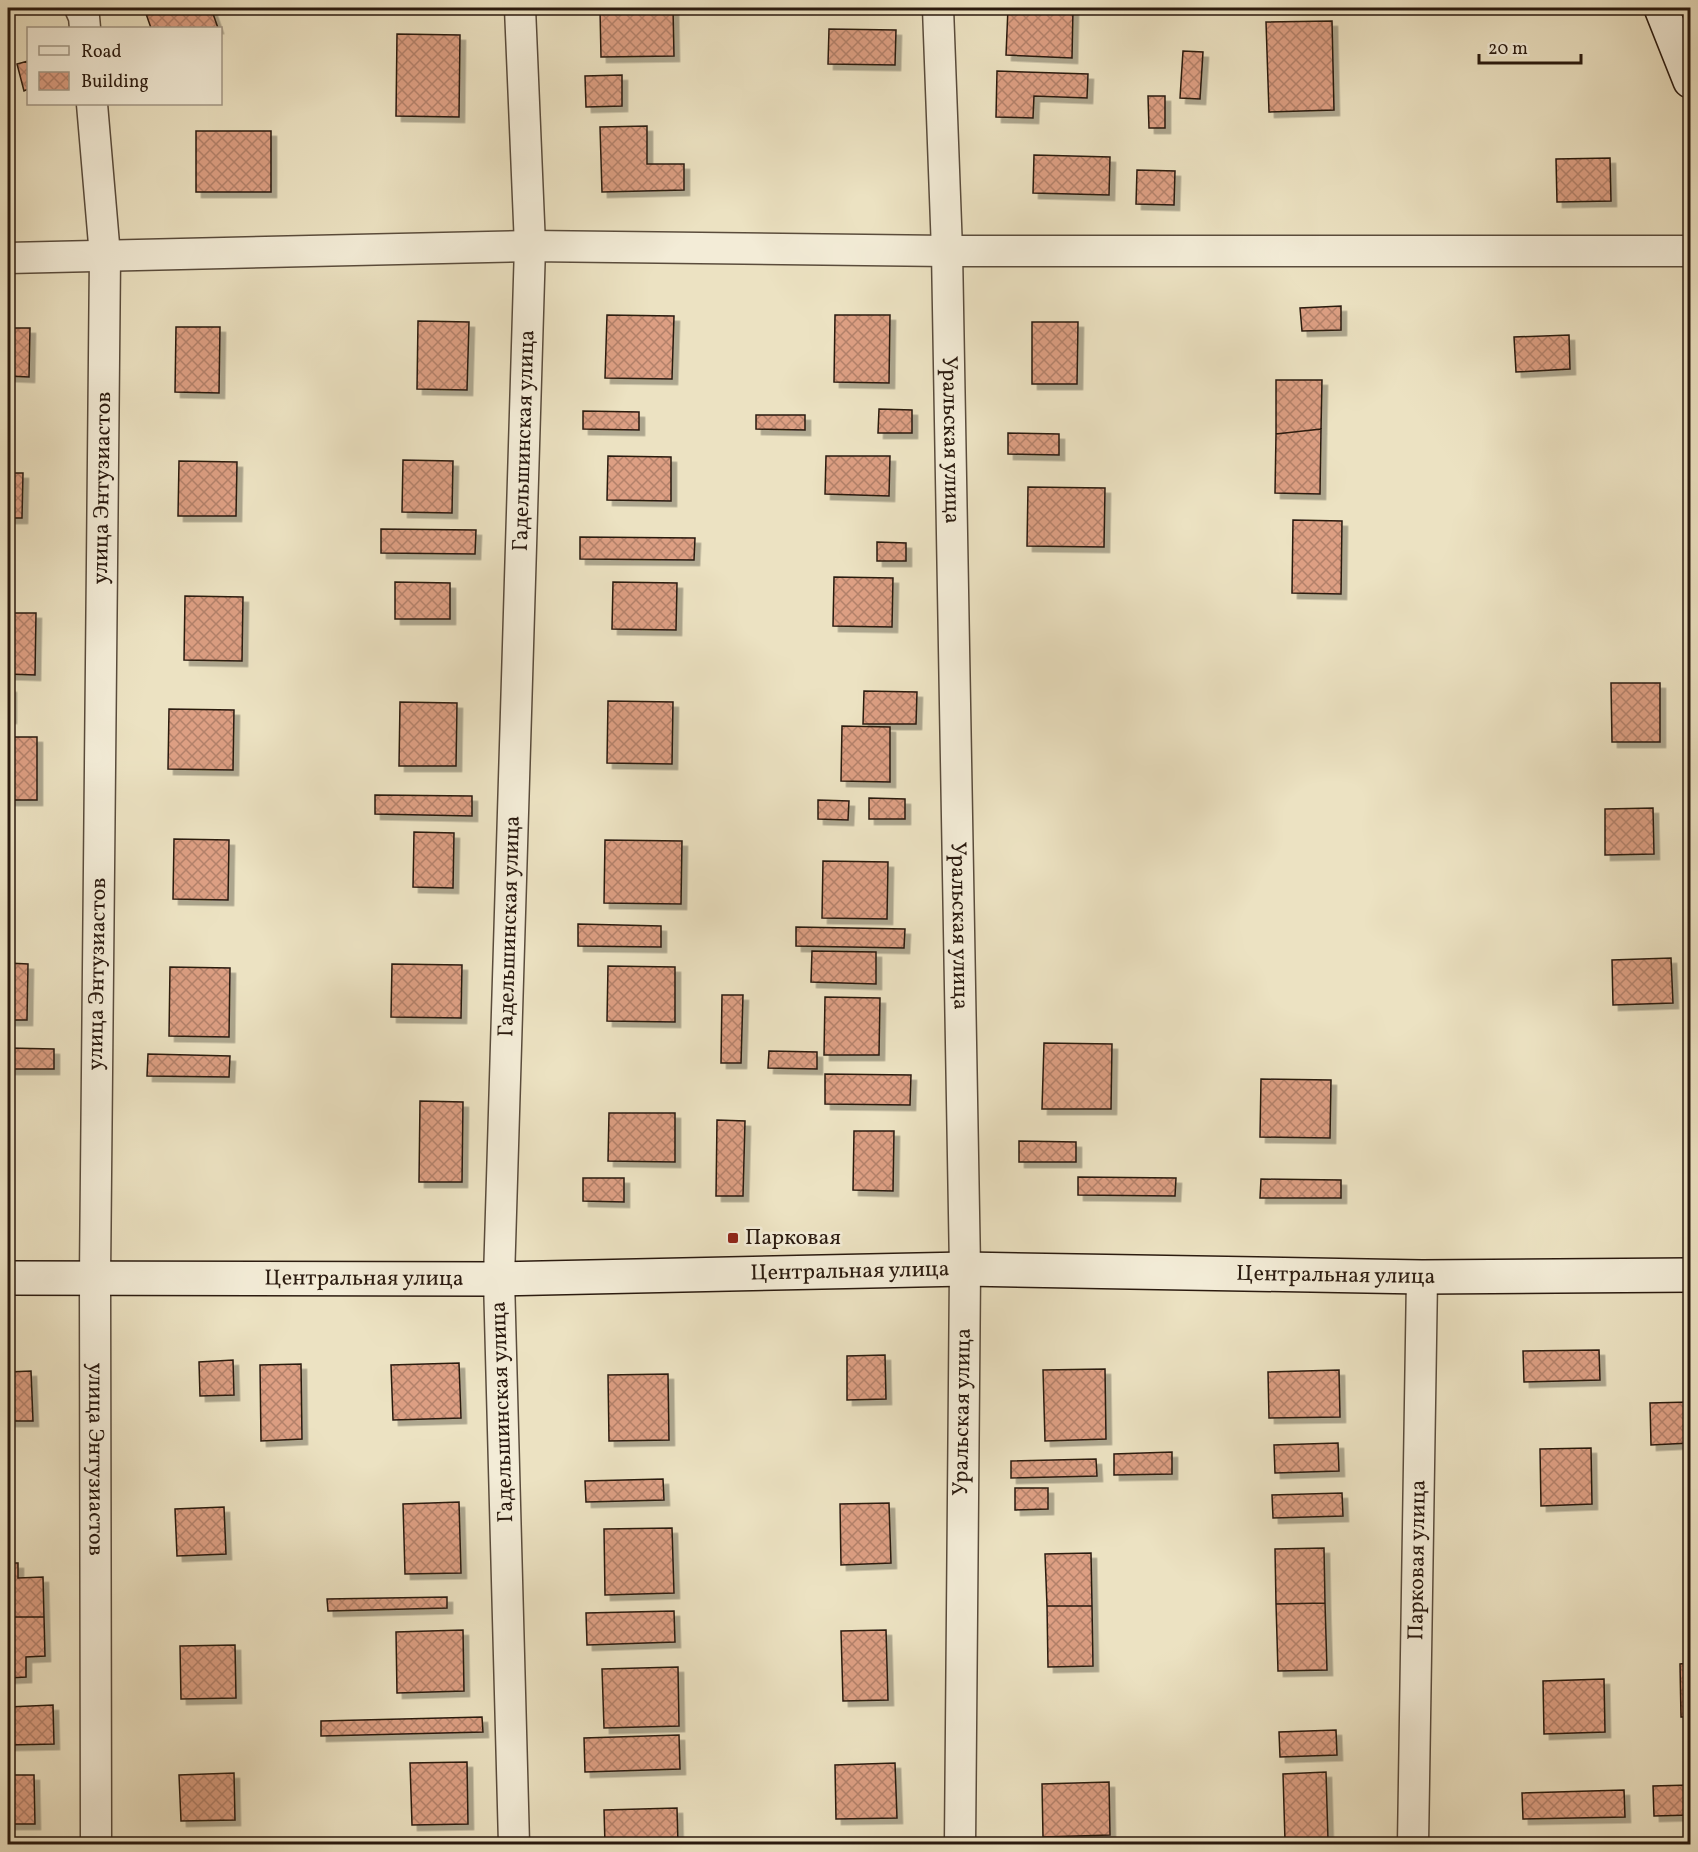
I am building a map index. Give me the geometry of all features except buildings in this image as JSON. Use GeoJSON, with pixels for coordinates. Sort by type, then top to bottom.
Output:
{"type":"FeatureCollection","features":[{"type":"Feature","properties":{"kind":"street"},"geometry":{"type":"LineString","coordinates":[[80,8],[85,27]]}},
{"type":"Feature","properties":{"kind":"street","name":"Гадельшинская улица"},"geometry":{"type":"LineString","coordinates":[[514,1845],[499,1279],[530,246],[520,8]]}},
{"type":"Feature","properties":{"kind":"street","name":"Уральская улица"},"geometry":{"type":"LineString","coordinates":[[938,8],[947,251],[965,1269],[960,1845]]}},
{"type":"Feature","properties":{"kind":"street"},"geometry":{"type":"LineString","coordinates":[[1660,8],[1690,81]]}},
{"type":"Feature","properties":{"kind":"street","name":"улица Энтузиастов"},"geometry":{"type":"LineString","coordinates":[[92,105],[105,256],[95,1277],[96,1845]]}},
{"type":"Feature","properties":{"kind":"street"},"geometry":{"type":"LineString","coordinates":[[8,258],[530,246],[947,251],[1690,251]]}},
{"type":"Feature","properties":{"kind":"street","name":"Центральная улица"},"geometry":{"type":"LineString","coordinates":[[8,1278],[499,1279],[965,1269],[1422,1277],[1690,1275]]}},
{"type":"Feature","properties":{"kind":"street","name":"Парковая улица"},"geometry":{"type":"LineString","coordinates":[[1413,1845],[1422,1277]]}},
{"type":"Feature","properties":{"kind":"place","name":"Парковая"},"geometry":{"type":"Point","coordinates":[733,1238]}}]}
